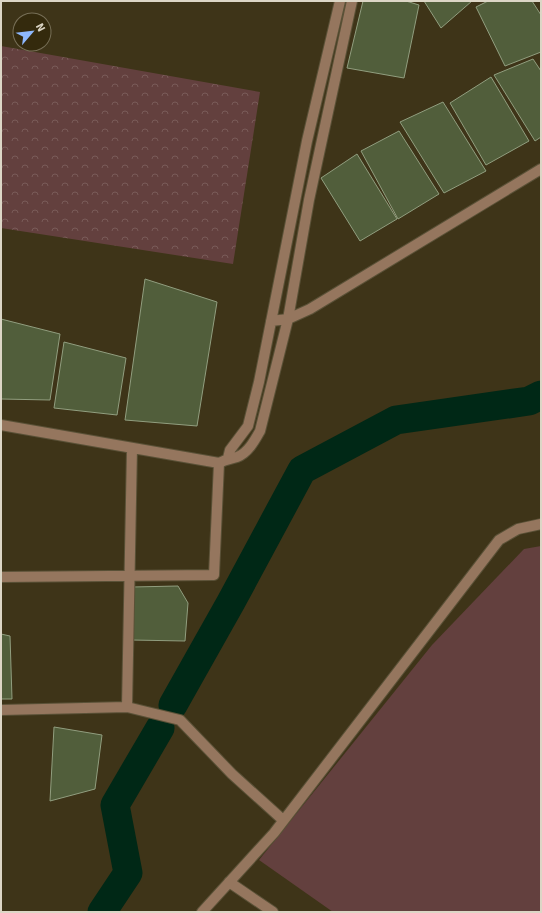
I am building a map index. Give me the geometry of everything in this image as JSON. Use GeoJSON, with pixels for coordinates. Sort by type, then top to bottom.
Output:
{"type":"FeatureCollection","features":[{"type":"Feature","properties":{"kind":"street"},"geometry":{"type":"LineString","coordinates":[[1,577],[129,577],[214,575],[224,461],[230,450],[248,426],[259,382],[307,142],[340,1]]}},
{"type":"Feature","properties":{"kind":"street"},"geometry":{"type":"LineString","coordinates":[[1,425],[132,448],[224,461],[238,457],[246,451],[260,431],[288,318],[309,200],[352,1]]}},
{"type":"Feature","properties":{"kind":"street"},"geometry":{"type":"LineString","coordinates":[[271,320],[288,318],[310,309],[541,168]]}},
{"type":"Feature","properties":{"kind":"street"},"geometry":{"type":"LineString","coordinates":[[127,707],[132,448]]}},
{"type":"Feature","properties":{"kind":"street"},"geometry":{"type":"LineString","coordinates":[[202,912],[283,820],[499,540],[518,529],[541,524]]}},
{"type":"Feature","properties":{"kind":"street"},"geometry":{"type":"LineString","coordinates":[[1,710],[127,707],[180,720],[232,774],[283,820]]}},
{"type":"Feature","properties":{"kind":"street"},"geometry":{"type":"LineString","coordinates":[[229,882],[273,912]]}},
{"type":"Feature","properties":{"kind":"green space"},"geometry":{"type":"Polygon","coordinates":[[[1,46],[12,48],[12,52],[35,52],[260,92],[233,264],[1,228],[1,46]]]}},
{"type":"Feature","properties":{"kind":"green space"},"geometry":{"type":"Polygon","coordinates":[[[541,546],[541,912],[333,912],[259,860],[432,645],[524,549],[541,546]]]}},
{"type":"Feature","properties":{"kind":"building"},"geometry":{"type":"Polygon","coordinates":[[[363,1],[406,1],[419,5],[404,78],[347,68],[363,1]]]}},
{"type":"Feature","properties":{"kind":"building"},"geometry":{"type":"Polygon","coordinates":[[[424,1],[472,1],[441,28],[424,1]]]}},
{"type":"Feature","properties":{"kind":"building"},"geometry":{"type":"Polygon","coordinates":[[[488,1],[532,1],[541,15],[541,52],[505,66],[476,7],[488,1]]]}},
{"type":"Feature","properties":{"kind":"building"},"geometry":{"type":"Polygon","coordinates":[[[533,59],[541,71],[541,137],[535,141],[494,75],[533,59]]]}},
{"type":"Feature","properties":{"kind":"building"},"geometry":{"type":"Polygon","coordinates":[[[491,77],[529,141],[486,165],[450,103],[491,77]]]}},
{"type":"Feature","properties":{"kind":"building"},"geometry":{"type":"Polygon","coordinates":[[[443,102],[486,171],[444,193],[400,122],[443,102]]]}},
{"type":"Feature","properties":{"kind":"building"},"geometry":{"type":"Polygon","coordinates":[[[399,131],[439,194],[398,219],[361,151],[399,131]]]}},
{"type":"Feature","properties":{"kind":"building"},"geometry":{"type":"Polygon","coordinates":[[[357,154],[397,219],[360,241],[321,178],[357,154]]]}},
{"type":"Feature","properties":{"kind":"building"},"geometry":{"type":"Polygon","coordinates":[[[145,279],[217,302],[197,426],[125,420],[145,279]]]}},
{"type":"Feature","properties":{"kind":"building"},"geometry":{"type":"Polygon","coordinates":[[[1,319],[60,334],[50,400],[1,399],[1,319]]]}},
{"type":"Feature","properties":{"kind":"building"},"geometry":{"type":"Polygon","coordinates":[[[64,342],[126,358],[117,415],[54,408],[64,342]]]}},
{"type":"Feature","properties":{"kind":"building"},"geometry":{"type":"Polygon","coordinates":[[[178,586],[188,603],[185,641],[131,640],[132,587],[178,586]]]}},
{"type":"Feature","properties":{"kind":"building"},"geometry":{"type":"Polygon","coordinates":[[[1,634],[10,636],[12,699],[1,699],[1,634]]]}},
{"type":"Feature","properties":{"kind":"building"},"geometry":{"type":"Polygon","coordinates":[[[54,727],[102,735],[95,789],[50,801],[54,727]]]}},
{"type":"Feature","properties":{"kind":"waterway"},"geometry":{"type":"LineString","coordinates":[[173,705],[231,602],[302,470],[396,420],[529,401],[541,395]]}},
{"type":"Feature","properties":{"kind":"waterway"},"geometry":{"type":"LineString","coordinates":[[102,912],[128,873],[115,805],[160,728]]}}]}
